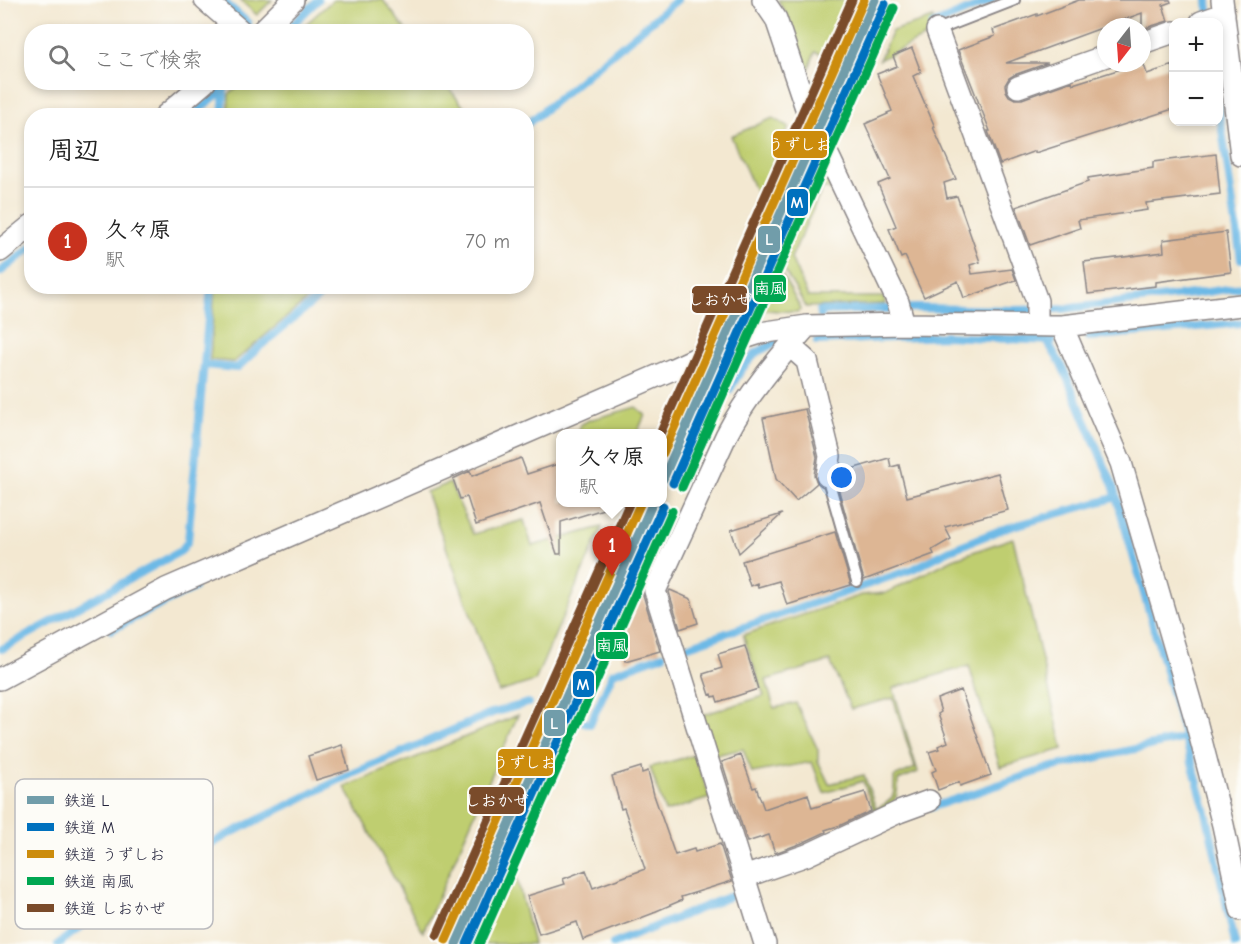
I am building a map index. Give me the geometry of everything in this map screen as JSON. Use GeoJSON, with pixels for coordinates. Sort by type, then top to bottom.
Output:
{"type":"FeatureCollection","features":[{"type":"Feature","properties":{"kind":"street"},"geometry":{"type":"LineString","coordinates":[[205,0],[233,24]]}},
{"type":"Feature","properties":{"kind":"street"},"geometry":{"type":"LineString","coordinates":[[269,24],[294,0]]}},
{"type":"Feature","properties":{"kind":"street"},"geometry":{"type":"LineString","coordinates":[[763,0],[776,19],[807,111],[901,313]]}},
{"type":"Feature","properties":{"kind":"street"},"geometry":{"type":"LineString","coordinates":[[1213,15],[1241,155]]}},
{"type":"Feature","properties":{"kind":"street"},"geometry":{"type":"LineString","coordinates":[[937,30],[1037,315]]}},
{"type":"Feature","properties":{"kind":"street"},"geometry":{"type":"LineString","coordinates":[[1151,40],[1169,33]]}},
{"type":"Feature","properties":{"kind":"street"},"geometry":{"type":"LineString","coordinates":[[1018,87],[1097,59]]}},
{"type":"Feature","properties":{"kind":"street"},"geometry":{"type":"LineString","coordinates":[[174,108],[196,90]]}},
{"type":"Feature","properties":{"kind":"street"},"geometry":{"type":"LineString","coordinates":[[0,251],[24,232]]}},
{"type":"Feature","properties":{"kind":"street"},"geometry":{"type":"LineString","coordinates":[[0,679],[166,589],[662,374],[722,345],[760,333],[901,313],[1037,315],[1062,326],[1241,305]]}},
{"type":"Feature","properties":{"kind":"street"},"geometry":{"type":"LineString","coordinates":[[765,944],[655,591],[735,419],[757,386],[807,326]]}},
{"type":"Feature","properties":{"kind":"street"},"geometry":{"type":"LineString","coordinates":[[1062,326],[1121,463],[1196,721],[1223,825],[1241,910]]}},
{"type":"Feature","properties":{"kind":"street"},"geometry":{"type":"LineString","coordinates":[[790,346],[807,361],[830,456],[827,476]]}},
{"type":"Feature","properties":{"kind":"street"},"geometry":{"type":"LineString","coordinates":[[744,877],[807,855],[899,812],[929,801]]}},
{"type":"Feature","properties":{"kind":"lane"},"geometry":{"type":"LineString","coordinates":[[937,30],[1014,0]]}},
{"type":"Feature","properties":{"kind":"lane"},"geometry":{"type":"LineString","coordinates":[[827,476],[857,581]]}},
{"type":"Feature","properties":{"kind":"green space"},"geometry":{"type":"Polygon","coordinates":[[[240,0],[272,0],[257,15],[240,0]]]}},
{"type":"Feature","properties":{"kind":"green space"},"geometry":{"type":"Polygon","coordinates":[[[333,0],[383,0],[402,24],[306,24],[333,0]]]}},
{"type":"Feature","properties":{"kind":"green space"},"geometry":{"type":"Polygon","coordinates":[[[778,0],[848,0],[823,55],[815,52],[808,71],[793,27],[778,0]]]}},
{"type":"Feature","properties":{"kind":"green space"},"geometry":{"type":"Polygon","coordinates":[[[933,18],[929,35],[879,60],[892,31],[933,18]]]}},
{"type":"Feature","properties":{"kind":"green space"},"geometry":{"type":"Polygon","coordinates":[[[234,90],[450,90],[465,108],[228,108],[229,94],[234,90]]]}},
{"type":"Feature","properties":{"kind":"green space"},"geometry":{"type":"Polygon","coordinates":[[[773,118],[789,127],[758,197],[731,136],[773,118]]]}},
{"type":"Feature","properties":{"kind":"green space"},"geometry":{"type":"Polygon","coordinates":[[[816,165],[822,167],[842,205],[832,191],[823,187],[791,258],[808,297],[884,297],[885,304],[806,307],[777,258],[816,165]]]}},
{"type":"Feature","properties":{"kind":"green space"},"geometry":{"type":"Polygon","coordinates":[[[774,260],[801,309],[797,312],[750,309],[774,260]]]}},
{"type":"Feature","properties":{"kind":"green space"},"geometry":{"type":"Polygon","coordinates":[[[214,294],[314,294],[234,362],[210,360],[214,294]]]}},
{"type":"Feature","properties":{"kind":"green space"},"geometry":{"type":"Polygon","coordinates":[[[636,407],[645,415],[639,429],[580,429],[580,425],[589,420],[636,407]]]}},
{"type":"Feature","properties":{"kind":"green space"},"geometry":{"type":"Polygon","coordinates":[[[450,483],[473,534],[524,520],[532,546],[602,527],[535,681],[499,692],[426,492],[450,483]]]}},
{"type":"Feature","properties":{"kind":"green space"},"geometry":{"type":"Polygon","coordinates":[[[1013,538],[1063,749],[1000,767],[969,666],[893,688],[918,772],[898,780],[894,802],[875,814],[863,781],[824,793],[812,762],[752,773],[743,749],[715,755],[702,715],[764,696],[743,635],[862,595],[886,593],[953,559],[1013,538]],[[830,661],[766,680],[774,708],[796,703],[818,750],[818,761],[829,784],[864,775],[876,809],[892,797],[894,777],[915,768],[893,698],[851,709],[830,661]]]}},
{"type":"Feature","properties":{"kind":"green space"},"geometry":{"type":"Polygon","coordinates":[[[518,715],[423,932],[345,787],[518,715]]]}},
{"type":"Feature","properties":{"kind":"green space"},"geometry":{"type":"Polygon","coordinates":[[[695,755],[710,798],[665,812],[650,767],[695,755]]]}},
{"type":"Feature","properties":{"kind":"green space"},"geometry":{"type":"Polygon","coordinates":[[[507,878],[517,878],[533,944],[465,944],[473,925],[507,878]]]}},
{"type":"Feature","properties":{"kind":"building"},"geometry":{"type":"Polygon","coordinates":[[[1079,0],[1170,0],[1171,2],[1163,5],[1168,21],[1151,26],[1151,18],[1142,18],[1142,13],[1128,18],[1097,18],[1097,30],[1006,63],[1048,63],[1014,75],[1005,85],[1009,96],[1022,99],[1072,81],[1073,84],[1111,72],[1146,72],[1147,74],[1169,66],[1169,110],[1000,164],[988,131],[990,131],[958,50],[995,36],[993,30],[1037,14],[1037,16],[1079,0]]]}},
{"type":"Feature","properties":{"kind":"building"},"geometry":{"type":"Polygon","coordinates":[[[912,48],[921,72],[913,76],[956,179],[944,183],[947,198],[957,196],[980,262],[970,265],[972,274],[1012,269],[1016,280],[964,298],[958,281],[924,297],[905,256],[901,258],[889,229],[896,226],[878,184],[890,179],[865,124],[892,111],[877,74],[897,66],[893,56],[912,48]]]}},
{"type":"Feature","properties":{"kind":"building"},"geometry":{"type":"Polygon","coordinates":[[[1216,154],[1220,194],[1146,203],[1147,210],[1078,220],[1080,228],[1030,245],[1016,207],[1088,182],[1088,178],[1153,168],[1153,162],[1216,154]]]}},
{"type":"Feature","properties":{"kind":"building"},"geometry":{"type":"Polygon","coordinates":[[[1226,232],[1231,272],[1156,282],[1156,286],[1088,294],[1084,262],[1164,252],[1163,240],[1226,232]]]}},
{"type":"Feature","properties":{"kind":"building"},"geometry":{"type":"Polygon","coordinates":[[[805,409],[817,457],[814,475],[817,483],[796,501],[776,479],[763,418],[805,409]]]}},
{"type":"Feature","properties":{"kind":"building"},"geometry":{"type":"Polygon","coordinates":[[[521,458],[527,474],[556,465],[556,507],[610,507],[561,522],[561,554],[557,554],[540,503],[476,525],[467,497],[460,499],[453,479],[470,471],[472,476],[521,458]]]}},
{"type":"Feature","properties":{"kind":"building"},"geometry":{"type":"Polygon","coordinates":[[[889,458],[891,467],[899,465],[907,497],[998,473],[1008,510],[945,527],[951,539],[932,550],[934,554],[864,580],[837,484],[841,472],[889,458]]]}},
{"type":"Feature","properties":{"kind":"building"},"geometry":{"type":"Polygon","coordinates":[[[782,514],[739,553],[731,530],[782,514]]]}},
{"type":"Feature","properties":{"kind":"building"},"geometry":{"type":"Polygon","coordinates":[[[835,532],[851,585],[787,605],[779,581],[758,587],[757,583],[750,586],[742,561],[835,532]]]}},
{"type":"Feature","properties":{"kind":"building"},"geometry":{"type":"Polygon","coordinates":[[[635,575],[646,580],[643,595],[660,651],[625,661],[619,640],[621,639],[620,633],[624,633],[638,597],[627,592],[635,575]]]}},
{"type":"Feature","properties":{"kind":"building"},"geometry":{"type":"Polygon","coordinates":[[[670,590],[691,599],[698,623],[680,629],[670,590]]]}},
{"type":"Feature","properties":{"kind":"building"},"geometry":{"type":"Polygon","coordinates":[[[745,646],[758,689],[718,702],[716,696],[710,695],[703,674],[722,668],[718,654],[745,646]]]}},
{"type":"Feature","properties":{"kind":"building"},"geometry":{"type":"Polygon","coordinates":[[[961,690],[991,775],[960,786],[959,782],[938,790],[932,772],[936,770],[929,752],[939,749],[938,746],[948,742],[938,714],[941,712],[937,699],[961,690]]]}},
{"type":"Feature","properties":{"kind":"building"},"geometry":{"type":"Polygon","coordinates":[[[342,745],[349,770],[316,780],[308,756],[342,745]]]}},
{"type":"Feature","properties":{"kind":"building"},"geometry":{"type":"Polygon","coordinates":[[[741,755],[753,788],[756,787],[764,809],[808,794],[812,808],[865,792],[871,811],[775,853],[769,835],[747,842],[722,762],[741,755]]]}},
{"type":"Feature","properties":{"kind":"building"},"geometry":{"type":"Polygon","coordinates":[[[641,767],[642,773],[648,771],[675,855],[694,849],[695,852],[720,844],[732,881],[681,897],[682,900],[654,913],[583,940],[577,922],[539,934],[527,896],[565,884],[563,879],[586,870],[593,888],[645,869],[624,808],[621,809],[612,776],[641,767]]]}},
{"type":"Feature","properties":{"kind":"waterway"},"geometry":{"type":"LineString","coordinates":[[222,0],[248,23]]}},
{"type":"Feature","properties":{"kind":"waterway"},"geometry":{"type":"LineString","coordinates":[[293,24],[318,0]]}},
{"type":"Feature","properties":{"kind":"waterway"},"geometry":{"type":"LineString","coordinates":[[534,118],[677,0]]}},
{"type":"Feature","properties":{"kind":"waterway"},"geometry":{"type":"LineString","coordinates":[[933,25],[992,0]]}},
{"type":"Feature","properties":{"kind":"waterway"},"geometry":{"type":"LineString","coordinates":[[1208,0],[1209,18]]}},
{"type":"Feature","properties":{"kind":"waterway"},"geometry":{"type":"LineString","coordinates":[[201,108],[223,90]]}},
{"type":"Feature","properties":{"kind":"waterway"},"geometry":{"type":"LineString","coordinates":[[223,108],[224,91]]}},
{"type":"Feature","properties":{"kind":"waterway"},"geometry":{"type":"LineString","coordinates":[[1221,126],[1241,259]]}},
{"type":"Feature","properties":{"kind":"waterway"},"geometry":{"type":"LineString","coordinates":[[0,272],[24,253]]}},
{"type":"Feature","properties":{"kind":"waterway"},"geometry":{"type":"LineString","coordinates":[[821,315],[820,311],[918,308],[1062,309],[1241,287]]}},
{"type":"Feature","properties":{"kind":"waterway"},"geometry":{"type":"LineString","coordinates":[[2,649],[181,551],[188,541],[210,294]]}},
{"type":"Feature","properties":{"kind":"waterway"},"geometry":{"type":"LineString","coordinates":[[204,365],[237,368],[322,294]]}},
{"type":"Feature","properties":{"kind":"waterway"},"geometry":{"type":"LineString","coordinates":[[1088,337],[1241,323]]}},
{"type":"Feature","properties":{"kind":"waterway"},"geometry":{"type":"LineString","coordinates":[[817,341],[946,336],[1052,341]]}},
{"type":"Feature","properties":{"kind":"waterway"},"geometry":{"type":"LineString","coordinates":[[719,388],[729,391],[741,370],[756,353],[778,341]]}},
{"type":"Feature","properties":{"kind":"waterway"},"geometry":{"type":"LineString","coordinates":[[1047,341],[1062,366],[1113,485],[1206,812],[1235,944]]}},
{"type":"Feature","properties":{"kind":"waterway"},"geometry":{"type":"LineString","coordinates":[[683,648],[913,569],[950,550],[1003,529],[1117,497]]}},
{"type":"Feature","properties":{"kind":"waterway"},"geometry":{"type":"LineString","coordinates":[[111,630],[194,588]]}},
{"type":"Feature","properties":{"kind":"waterway"},"geometry":{"type":"LineString","coordinates":[[575,719],[590,724],[613,673],[663,655]]}},
{"type":"Feature","properties":{"kind":"waterway"},"geometry":{"type":"LineString","coordinates":[[213,843],[345,777],[492,713],[528,703]]}},
{"type":"Feature","properties":{"kind":"waterway"},"geometry":{"type":"LineString","coordinates":[[932,807],[1049,768],[1185,738]]}},
{"type":"Feature","properties":{"kind":"waterway"},"geometry":{"type":"LineString","coordinates":[[613,944],[738,893]]}},
{"type":"Feature","properties":{"kind":"waterway"},"geometry":{"type":"LineString","coordinates":[[58,944],[78,929]]}},
{"type":"Feature","properties":{"kind":"rail line","name":"しおかぜ"},"geometry":{"type":"LineString","coordinates":[[662,429],[852,0]]}},
{"type":"Feature","properties":{"kind":"rail line","name":"うずしお"},"geometry":{"type":"LineString","coordinates":[[667,444],[864,0]]}},
{"type":"Feature","properties":{"kind":"rail line","name":"L"},"geometry":{"type":"LineString","coordinates":[[667,470],[875,0]]}},
{"type":"Feature","properties":{"kind":"rail line","name":"M"},"geometry":{"type":"LineString","coordinates":[[673,483],[885,4]]}},
{"type":"Feature","properties":{"kind":"rail line","name":"南風"},"geometry":{"type":"LineString","coordinates":[[682,487],[894,8]]}},
{"type":"Feature","properties":{"kind":"rail line","name":"しおかぜ"},"geometry":{"type":"LineString","coordinates":[[437,935],[628,507]]}},
{"type":"Feature","properties":{"kind":"rail line","name":"うずしお"},"geometry":{"type":"LineString","coordinates":[[446,940],[639,507]]}},
{"type":"Feature","properties":{"kind":"rail line","name":"L"},"geometry":{"type":"LineString","coordinates":[[456,944],[651,507]]}},
{"type":"Feature","properties":{"kind":"rail line","name":"M"},"geometry":{"type":"LineString","coordinates":[[467,944],[663,507]]}},
{"type":"Feature","properties":{"kind":"rail line","name":"南風"},"geometry":{"type":"LineString","coordinates":[[479,944],[672,511]]}},
{"type":"Feature","properties":{"kind":"place","name":"久々原"},"geometry":{"type":"Point","coordinates":[612,576]}}]}
